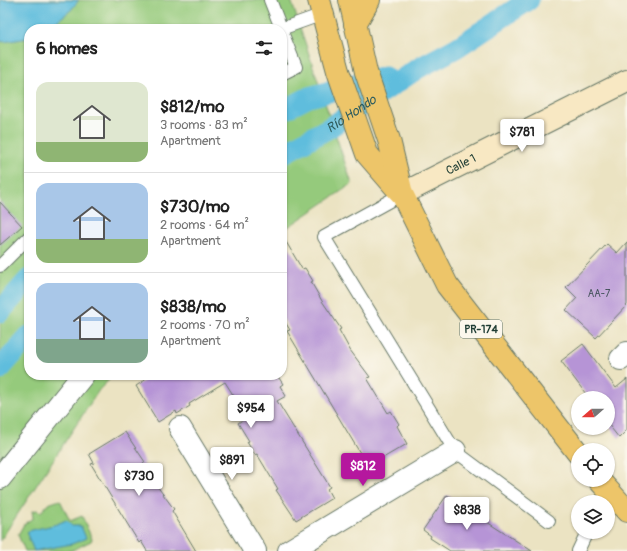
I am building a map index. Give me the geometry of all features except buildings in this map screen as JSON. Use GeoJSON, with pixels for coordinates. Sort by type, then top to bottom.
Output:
{"type":"FeatureCollection","features":[{"type":"Feature","properties":{"kind":"main road"},"geometry":{"type":"LineString","coordinates":[[350,0],[366,72],[389,140],[402,194]]}},
{"type":"Feature","properties":{"kind":"main road"},"geometry":{"type":"LineString","coordinates":[[355,24],[369,0]]}},
{"type":"Feature","properties":{"kind":"main road"},"geometry":{"type":"LineString","coordinates":[[323,14],[345,91],[367,154],[402,194]]}},
{"type":"Feature","properties":{"kind":"main road","name":"PR-174"},"geometry":{"type":"LineString","coordinates":[[402,194],[447,284],[571,444]]}},
{"type":"Feature","properties":{"kind":"main road"},"geometry":{"type":"LineString","coordinates":[[604,491],[627,511]]}},
{"type":"Feature","properties":{"kind":"street","name":"Calle 1"},"geometry":{"type":"LineString","coordinates":[[402,194],[627,81]]}},
{"type":"Feature","properties":{"kind":"street"},"geometry":{"type":"LineString","coordinates":[[0,478],[79,380]]}},
{"type":"Feature","properties":{"kind":"street"},"geometry":{"type":"LineString","coordinates":[[180,428],[255,551]]}},
{"type":"Feature","properties":{"kind":"street"},"geometry":{"type":"LineString","coordinates":[[289,551],[455,451]]}},
{"type":"Feature","properties":{"kind":"lane"},"geometry":{"type":"LineString","coordinates":[[270,0],[279,24]]}},
{"type":"Feature","properties":{"kind":"lane"},"geometry":{"type":"LineString","coordinates":[[287,28],[323,14]]}},
{"type":"Feature","properties":{"kind":"lane"},"geometry":{"type":"LineString","coordinates":[[287,45],[296,67],[287,72]]}},
{"type":"Feature","properties":{"kind":"lane"},"geometry":{"type":"LineString","coordinates":[[402,194],[324,237],[455,451],[549,521]]}},
{"type":"Feature","properties":{"kind":"lane"},"geometry":{"type":"LineString","coordinates":[[0,266],[24,242]]}},
{"type":"Feature","properties":{"kind":"lane"},"geometry":{"type":"LineString","coordinates":[[578,551],[584,539]]}},
{"type":"Feature","properties":{"kind":"green space"},"geometry":{"type":"Polygon","coordinates":[[[0,0],[291,0],[352,184],[287,228],[287,24],[24,24],[24,380],[109,380],[99,390],[0,541],[0,0]]]}},
{"type":"Feature","properties":{"kind":"green space"},"geometry":{"type":"Polygon","coordinates":[[[60,500],[70,521],[82,516],[92,539],[91,541],[71,551],[25,551],[18,535],[24,524],[33,518],[32,511],[37,510],[41,512],[48,504],[60,500]]]}},
{"type":"Feature","properties":{"kind":"water"},"geometry":{"type":"Polygon","coordinates":[[[0,0],[79,0],[71,10],[53,24],[24,24],[24,39],[4,42],[0,41],[0,0]]]}},
{"type":"Feature","properties":{"kind":"water"},"geometry":{"type":"Polygon","coordinates":[[[66,520],[72,526],[81,526],[86,538],[72,544],[34,551],[26,532],[66,520]]]}},
{"type":"Feature","properties":{"kind":"waterway","name":"Río Hondo"},"geometry":{"type":"LineString","coordinates":[[287,151],[329,128],[417,69],[456,48],[529,0]]}},
{"type":"Feature","properties":{"kind":"waterway","name":"Río Hondo"},"geometry":{"type":"LineString","coordinates":[[287,108],[309,97],[385,77]]}},
{"type":"Feature","properties":{"kind":"waterway","name":"Río Hondo"},"geometry":{"type":"LineString","coordinates":[[0,312],[24,285]]}},
{"type":"Feature","properties":{"kind":"waterway","name":"Río Hondo"},"geometry":{"type":"LineString","coordinates":[[0,369],[24,342]]}}]}
